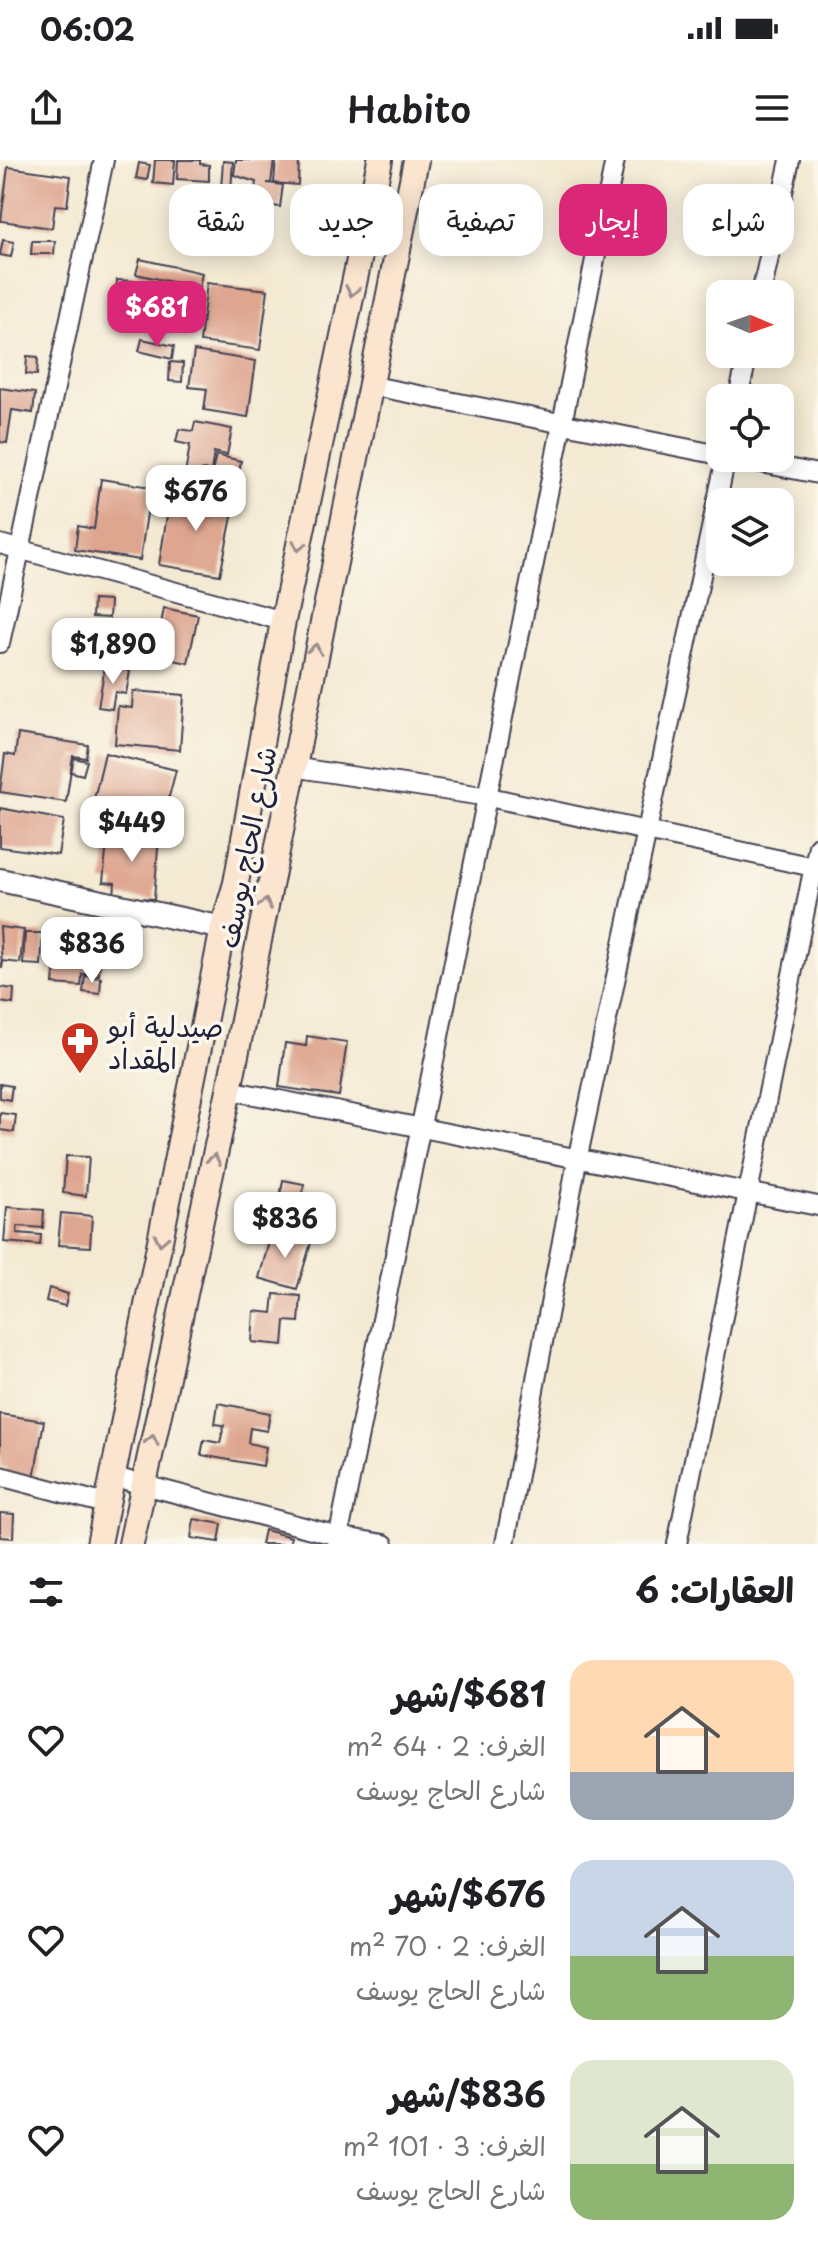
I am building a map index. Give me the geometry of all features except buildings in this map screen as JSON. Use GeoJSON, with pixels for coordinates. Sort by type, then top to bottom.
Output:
{"type":"FeatureCollection","features":[{"type":"Feature","properties":{"kind":"main road","name":"شارع الحاج يوسف"},"geometry":{"type":"LineString","coordinates":[[99,1544],[223,928],[236,883],[283,621],[380,160]]}},
{"type":"Feature","properties":{"kind":"main road","name":"شارع الحاج يوسف"},"geometry":{"type":"LineString","coordinates":[[131,1544],[229,1090],[368,385],[416,160]]}},
{"type":"Feature","properties":{"kind":"street"},"geometry":{"type":"LineString","coordinates":[[0,643],[104,160]]}},
{"type":"Feature","properties":{"kind":"street"},"geometry":{"type":"LineString","coordinates":[[338,1540],[615,160]]}},
{"type":"Feature","properties":{"kind":"street"},"geometry":{"type":"LineString","coordinates":[[764,280],[790,160]]}},
{"type":"Feature","properties":{"kind":"street"},"geometry":{"type":"LineString","coordinates":[[368,385],[706,452]]}},
{"type":"Feature","properties":{"kind":"street"},"geometry":{"type":"LineString","coordinates":[[794,469],[818,474]]}},
{"type":"Feature","properties":{"kind":"street"},"geometry":{"type":"LineString","coordinates":[[505,1544],[578,1156],[723,472]]}},
{"type":"Feature","properties":{"kind":"street"},"geometry":{"type":"LineString","coordinates":[[0,544],[283,621]]}},
{"type":"Feature","properties":{"kind":"street"},"geometry":{"type":"LineString","coordinates":[[292,767],[489,797],[816,868]]}},
{"type":"Feature","properties":{"kind":"street"},"geometry":{"type":"LineString","coordinates":[[677,1544],[818,846]]}},
{"type":"Feature","properties":{"kind":"street"},"geometry":{"type":"LineString","coordinates":[[0,880],[223,928]]}},
{"type":"Feature","properties":{"kind":"street"},"geometry":{"type":"LineString","coordinates":[[229,1090],[578,1156],[818,1206]]}},
{"type":"Feature","properties":{"kind":"street"},"geometry":{"type":"LineString","coordinates":[[0,1476],[106,1504]]}},
{"type":"Feature","properties":{"kind":"street"},"geometry":{"type":"LineString","coordinates":[[114,1477],[338,1540],[384,1544]]}},
{"type":"Feature","properties":{"kind":"place","name":"صيدلية أبو المقداد"},"geometry":{"type":"Point","coordinates":[80,1075]}}]}
